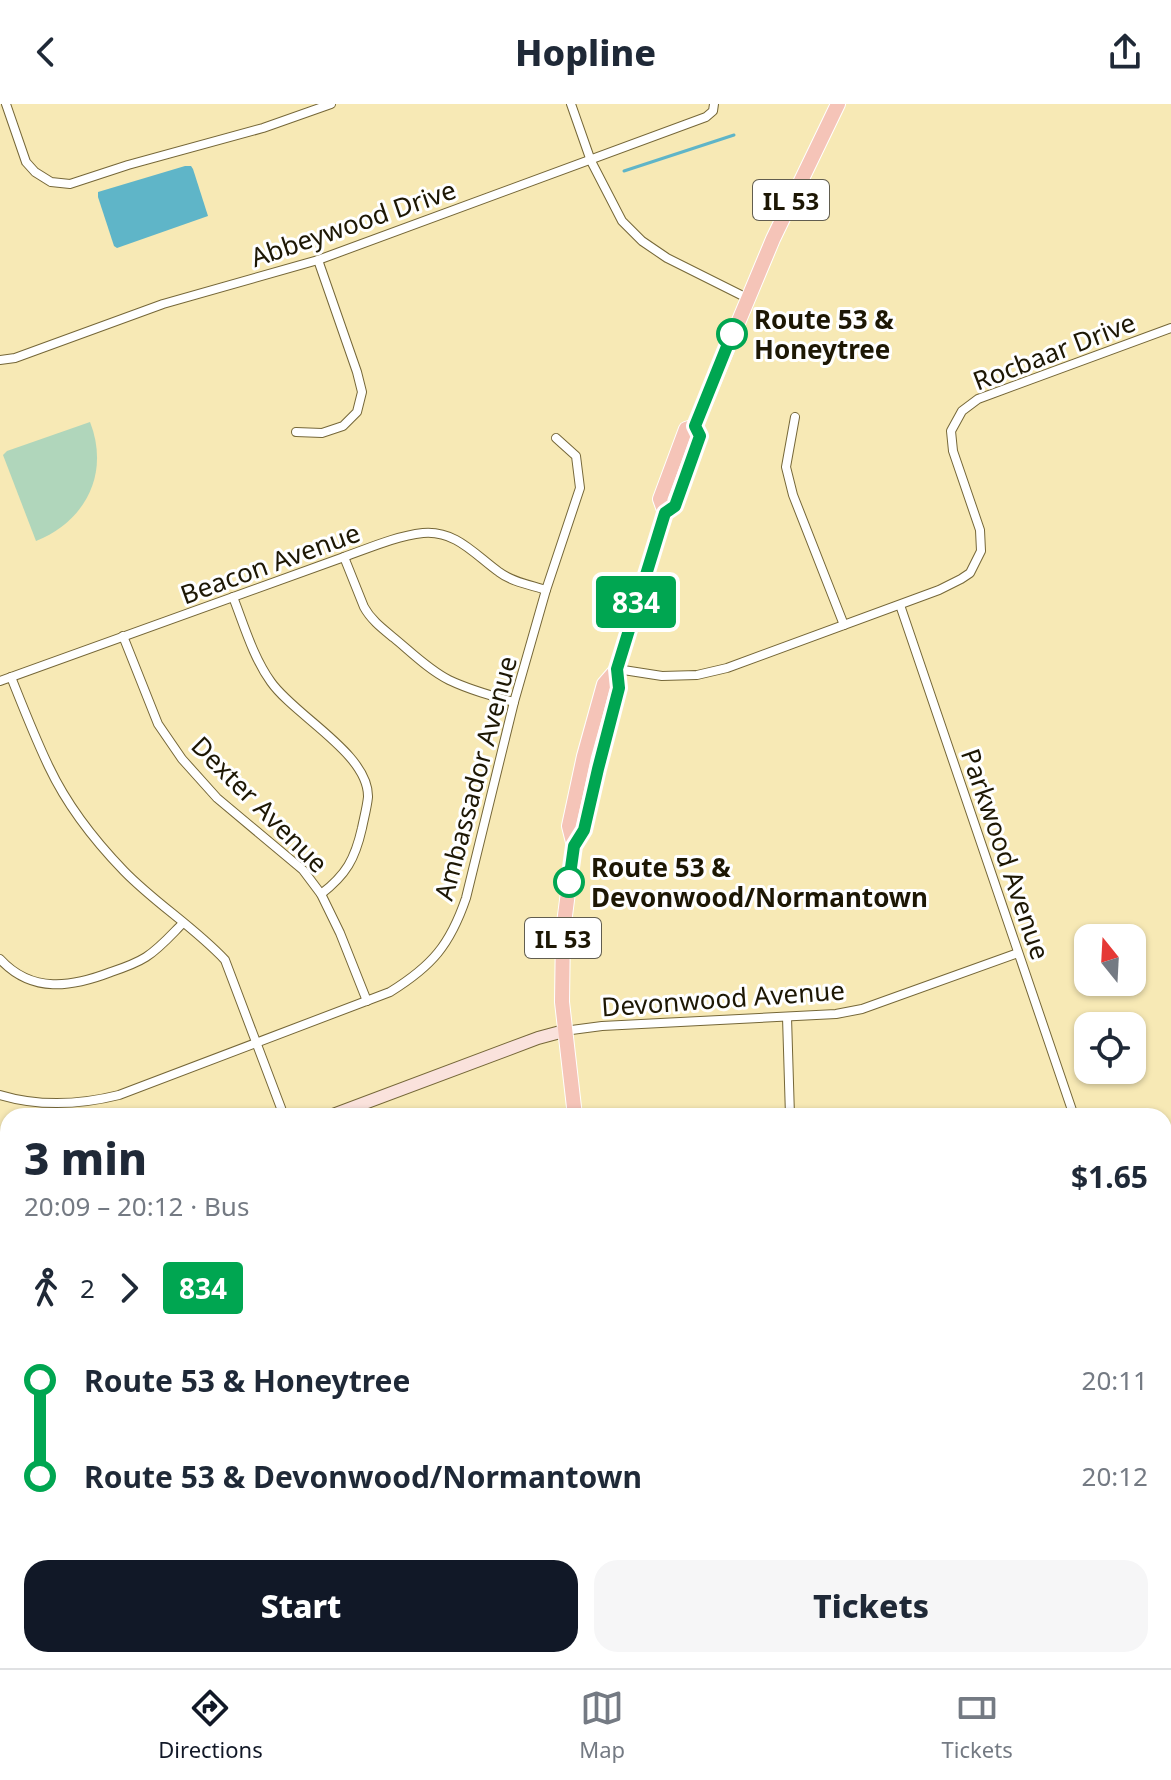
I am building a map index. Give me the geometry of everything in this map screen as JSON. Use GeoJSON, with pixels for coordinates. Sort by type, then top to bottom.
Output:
{"type":"FeatureCollection","features":[{"type":"Feature","properties":{"kind":"main road","name":"IL 53"},"geometry":{"type":"LineString","coordinates":[[574,1108],[564,1031],[563,931],[574,846],[584,830],[619,688],[617,669],[665,513],[675,506],[700,436],[695,426],[747,298],[838,104]]}},
{"type":"Feature","properties":{"kind":"main road"},"geometry":{"type":"LineString","coordinates":[[351,1108],[564,1031]]}},
{"type":"Feature","properties":{"kind":"street"},"geometry":{"type":"LineString","coordinates":[[6,104],[26,162],[51,182],[70,184],[263,128],[331,104]]}},
{"type":"Feature","properties":{"kind":"street"},"geometry":{"type":"LineString","coordinates":[[571,104],[591,161],[622,221],[642,241],[667,258],[747,298]]}},
{"type":"Feature","properties":{"kind":"street","name":"Abbeywood Drive"},"geometry":{"type":"LineString","coordinates":[[0,360],[15,358],[163,304],[318,260],[706,117],[713,107]]}},
{"type":"Feature","properties":{"kind":"street"},"geometry":{"type":"LineString","coordinates":[[296,432],[322,433],[343,426],[357,412],[362,392],[318,260]]}},
{"type":"Feature","properties":{"kind":"street","name":"Rocbaar Drive"},"geometry":{"type":"LineString","coordinates":[[617,669],[662,676],[697,675],[727,668],[900,605],[961,579],[970,573],[981,551],[980,530],[953,451],[951,431],[962,411],[978,399],[1171,328]]}},
{"type":"Feature","properties":{"kind":"street"},"geometry":{"type":"LineString","coordinates":[[795,417],[786,467],[807,533],[844,625]]}},
{"type":"Feature","properties":{"kind":"street","name":"Ambassador Avenue"},"geometry":{"type":"LineString","coordinates":[[0,1095],[24,1101],[63,1104],[119,1095],[390,992],[420,973],[441,950],[466,898],[514,702],[546,590],[580,488],[576,456],[556,438]]}},
{"type":"Feature","properties":{"kind":"street","name":"Beacon Avenue"},"geometry":{"type":"LineString","coordinates":[[0,681],[401,537],[426,533],[451,537],[473,549],[501,574],[546,590]]}},
{"type":"Feature","properties":{"kind":"street"},"geometry":{"type":"LineString","coordinates":[[344,557],[367,614],[378,625],[447,679],[514,702]]}},
{"type":"Feature","properties":{"kind":"street"},"geometry":{"type":"LineString","coordinates":[[233,597],[254,651],[270,680],[293,706],[346,752],[357,764],[366,784],[368,797],[354,856],[342,875],[321,894]]}},
{"type":"Feature","properties":{"kind":"street","name":"Parkwood Avenue"},"geometry":{"type":"LineString","coordinates":[[900,605],[1071,1108]]}},
{"type":"Feature","properties":{"kind":"street","name":"Dexter Avenue"},"geometry":{"type":"LineString","coordinates":[[123,636],[158,724],[182,759],[217,798],[303,870],[321,894],[367,1001]]}},
{"type":"Feature","properties":{"kind":"street"},"geometry":{"type":"LineString","coordinates":[[11,677],[49,768],[73,808],[125,872],[225,960],[281,1108]]}},
{"type":"Feature","properties":{"kind":"street"},"geometry":{"type":"LineString","coordinates":[[0,959],[29,980],[57,985],[79,983],[142,960],[183,923]]}},
{"type":"Feature","properties":{"kind":"street","name":"Devonwood Avenue"},"geometry":{"type":"LineString","coordinates":[[564,1031],[596,1026],[836,1014],[862,1009],[1018,953]]}},
{"type":"Feature","properties":{"kind":"street"},"geometry":{"type":"LineString","coordinates":[[787,1017],[790,1108]]}},
{"type":"Feature","properties":{"kind":"green space"},"geometry":{"type":"Polygon","coordinates":[[[90,422],[97,459],[89,493],[68,521],[36,541],[3,455],[90,422]]]}},
{"type":"Feature","properties":{"kind":"water"},"geometry":{"type":"Polygon","coordinates":[[[185,166],[193,169],[208,216],[117,248],[114,246],[98,192],[185,166]]]}},
{"type":"Feature","properties":{"kind":"waterway"},"geometry":{"type":"LineString","coordinates":[[624,171],[734,135]]}},
{"type":"Feature","properties":{"kind":"bus line","name":"834"},"geometry":{"type":"LineString","coordinates":[[569,882],[574,846],[584,830],[619,688],[617,669],[627,631],[665,513],[675,506],[700,436],[695,426],[732,334]]}},
{"type":"Feature","properties":{"kind":"place","name":"Route 53 & Honeytree"},"geometry":{"type":"Point","coordinates":[732,334]}},
{"type":"Feature","properties":{"kind":"place","name":"Route 53 & Devonwood/Normantown"},"geometry":{"type":"Point","coordinates":[569,882]}}]}
